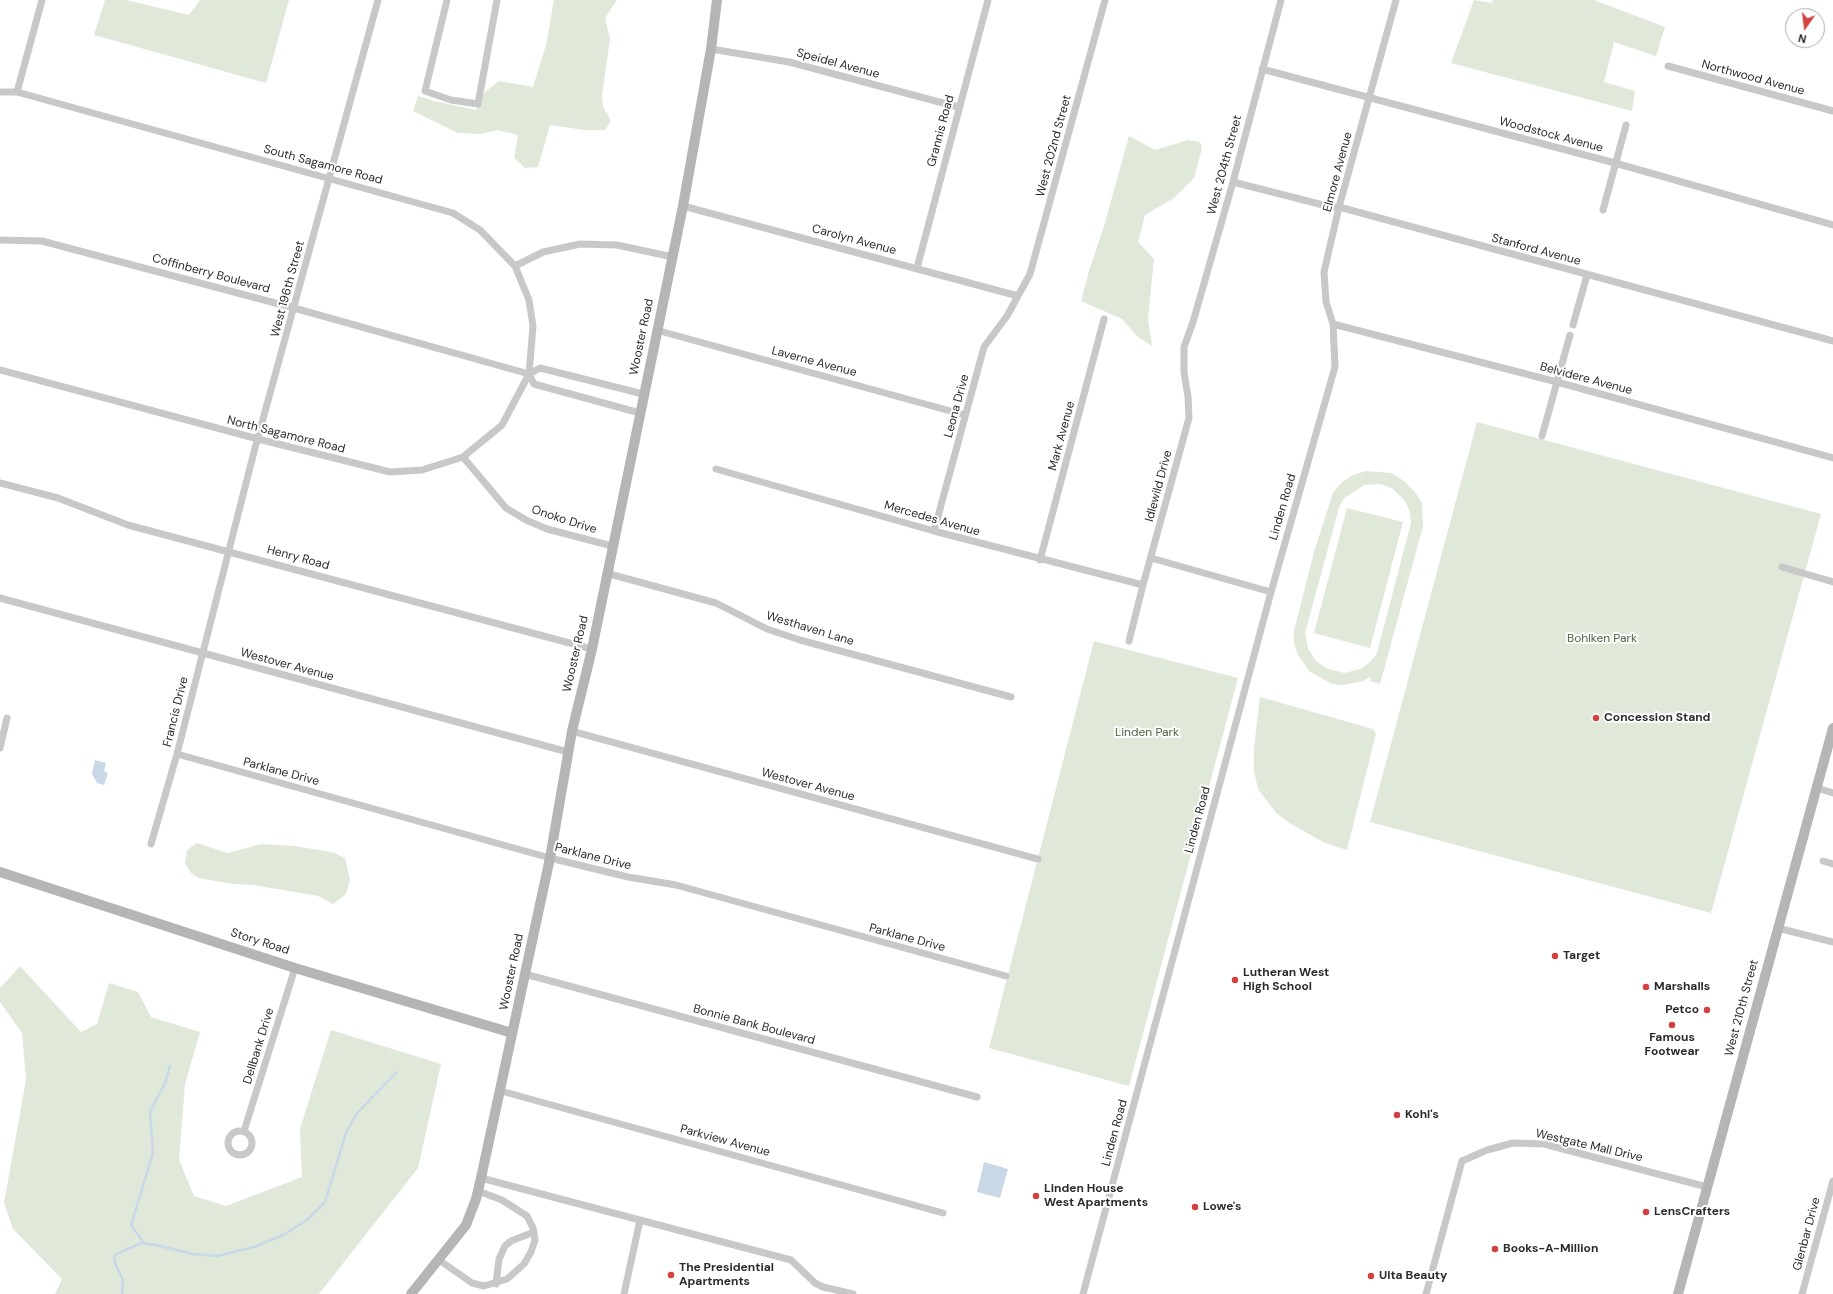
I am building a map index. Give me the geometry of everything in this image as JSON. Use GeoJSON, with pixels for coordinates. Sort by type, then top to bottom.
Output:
{"type":"FeatureCollection","features":[{"type":"Feature","properties":{"kind":"main road","name":"Wooster Road"},"geometry":{"type":"LineString","coordinates":[[411,1294],[466,1225],[478,1191],[501,1091],[550,858],[572,731],[592,649],[606,573],[683,206],[711,48],[717,0]]}},
{"type":"Feature","properties":{"kind":"main road","name":"West 210th Street"},"geometry":{"type":"LineString","coordinates":[[1678,1294],[1833,728]]}},
{"type":"Feature","properties":{"kind":"main road","name":"Story Road"},"geometry":{"type":"LineString","coordinates":[[0,872],[295,968],[512,1033]]}},
{"type":"Feature","properties":{"kind":"street"},"geometry":{"type":"LineString","coordinates":[[16,92],[42,0]]}},
{"type":"Feature","properties":{"kind":"street","name":"West 196th Street"},"geometry":{"type":"LineString","coordinates":[[219,585],[378,0]]}},
{"type":"Feature","properties":{"kind":"street"},"geometry":{"type":"LineString","coordinates":[[447,0],[425,91],[451,100],[478,104],[497,0]]}},
{"type":"Feature","properties":{"kind":"street","name":"Grannis Road"},"geometry":{"type":"LineString","coordinates":[[917,268],[958,107],[988,0]]}},
{"type":"Feature","properties":{"kind":"street","name":"West 202nd Street"},"geometry":{"type":"LineString","coordinates":[[1018,296],[1030,274],[1105,0]]}},
{"type":"Feature","properties":{"kind":"street","name":"West 204th Street"},"geometry":{"type":"LineString","coordinates":[[1189,335],[1233,182],[1281,0]]}},
{"type":"Feature","properties":{"kind":"street","name":"Elmore Avenue"},"geometry":{"type":"LineString","coordinates":[[1334,352],[1333,324],[1326,302],[1324,272],[1339,207],[1396,0]]}},
{"type":"Feature","properties":{"kind":"street","name":"Speidel Avenue"},"geometry":{"type":"LineString","coordinates":[[711,48],[790,62],[958,107]]}},
{"type":"Feature","properties":{"kind":"street","name":"Northwood Avenue"},"geometry":{"type":"LineString","coordinates":[[1668,66],[1833,111]]}},
{"type":"Feature","properties":{"kind":"street","name":"Woodstock Avenue"},"geometry":{"type":"LineString","coordinates":[[1262,69],[1615,163],[1833,225]]}},
{"type":"Feature","properties":{"kind":"street","name":"South Sagamore Road"},"geometry":{"type":"LineString","coordinates":[[0,92],[16,92],[453,213],[480,230],[516,266],[529,300],[533,326],[529,374]]}},
{"type":"Feature","properties":{"kind":"street"},"geometry":{"type":"LineString","coordinates":[[1603,210],[1626,125]]}},
{"type":"Feature","properties":{"kind":"street","name":"Stanford Avenue"},"geometry":{"type":"LineString","coordinates":[[1233,182],[1331,207],[1339,207],[1833,341]]}},
{"type":"Feature","properties":{"kind":"street","name":"Carolyn Avenue"},"geometry":{"type":"LineString","coordinates":[[683,206],[1018,296]]}},
{"type":"Feature","properties":{"kind":"street","name":"Coffinberry Boulevard"},"geometry":{"type":"LineString","coordinates":[[0,240],[42,241],[294,308],[529,374],[540,368],[643,394]]}},
{"type":"Feature","properties":{"kind":"street"},"geometry":{"type":"LineString","coordinates":[[516,266],[543,252],[580,244],[617,245],[672,257]]}},
{"type":"Feature","properties":{"kind":"street"},"geometry":{"type":"LineString","coordinates":[[1573,325],[1587,275]]}},
{"type":"Feature","properties":{"kind":"street","name":"Leona Drive"},"geometry":{"type":"LineString","coordinates":[[934,531],[984,347],[1007,316],[1018,296]]}},
{"type":"Feature","properties":{"kind":"street","name":"Mark Avenue"},"geometry":{"type":"LineString","coordinates":[[1040,560],[1104,319]]}},
{"type":"Feature","properties":{"kind":"street","name":"Belvidere Avenue"},"geometry":{"type":"LineString","coordinates":[[1333,324],[1557,382],[1833,458]]}},
{"type":"Feature","properties":{"kind":"street","name":"Laverne Avenue"},"geometry":{"type":"LineString","coordinates":[[656,330],[966,415]]}},
{"type":"Feature","properties":{"kind":"street","name":"Idlewild Drive"},"geometry":{"type":"LineString","coordinates":[[1129,641],[1189,418],[1188,397],[1184,372],[1184,347],[1189,335]]}},
{"type":"Feature","properties":{"kind":"street"},"geometry":{"type":"LineString","coordinates":[[1542,436],[1570,335]]}},
{"type":"Feature","properties":{"kind":"street","name":"Linden Road"},"geometry":{"type":"LineString","coordinates":[[1083,1294],[1271,592],[1334,368],[1334,352]]}},
{"type":"Feature","properties":{"kind":"street","name":"North Sagamore Road"},"geometry":{"type":"LineString","coordinates":[[0,370],[258,439],[390,472],[422,470],[463,457],[502,426],[529,374]]}},
{"type":"Feature","properties":{"kind":"street","name":"Coffinberry Boulevard"},"geometry":{"type":"LineString","coordinates":[[529,374],[534,384],[640,413]]}},
{"type":"Feature","properties":{"kind":"street","name":"Onoko Drive"},"geometry":{"type":"LineString","coordinates":[[463,457],[506,508],[526,520],[547,529],[612,546]]}},
{"type":"Feature","properties":{"kind":"street","name":"Mercedes Avenue"},"geometry":{"type":"LineString","coordinates":[[716,469],[1040,560],[1143,585]]}},
{"type":"Feature","properties":{"kind":"street","name":"Henry Road"},"geometry":{"type":"LineString","coordinates":[[0,483],[58,498],[128,525],[592,649]]}},
{"type":"Feature","properties":{"kind":"street"},"geometry":{"type":"LineString","coordinates":[[1151,558],[1271,592]]}},
{"type":"Feature","properties":{"kind":"street"},"geometry":{"type":"LineString","coordinates":[[1782,567],[1833,582]]}},
{"type":"Feature","properties":{"kind":"street","name":"Westhaven Lane"},"geometry":{"type":"LineString","coordinates":[[606,573],[716,604],[767,629],[800,640],[1010,696]]}},
{"type":"Feature","properties":{"kind":"street","name":"Francis Drive"},"geometry":{"type":"LineString","coordinates":[[151,844],[177,754],[219,585]]}},
{"type":"Feature","properties":{"kind":"street","name":"Westover Avenue"},"geometry":{"type":"LineString","coordinates":[[0,598],[568,752]]}},
{"type":"Feature","properties":{"kind":"street"},"geometry":{"type":"LineString","coordinates":[[0,748],[7,718]]}},
{"type":"Feature","properties":{"kind":"street","name":"Westover Avenue"},"geometry":{"type":"LineString","coordinates":[[572,731],[1038,859]]}},
{"type":"Feature","properties":{"kind":"street","name":"Parklane Drive"},"geometry":{"type":"LineString","coordinates":[[177,754],[550,858],[622,876],[676,886],[1006,976]]}},
{"type":"Feature","properties":{"kind":"street"},"geometry":{"type":"LineString","coordinates":[[1817,788],[1833,793]]}},
{"type":"Feature","properties":{"kind":"street"},"geometry":{"type":"LineString","coordinates":[[1823,861],[1833,864]]}},
{"type":"Feature","properties":{"kind":"street"},"geometry":{"type":"LineString","coordinates":[[1778,928],[1833,942]]}},
{"type":"Feature","properties":{"kind":"street","name":"Dellbank Drive"},"geometry":{"type":"LineString","coordinates":[[244,1131],[295,968]]}},
{"type":"Feature","properties":{"kind":"street","name":"Bonnie Bank Boulevard"},"geometry":{"type":"LineString","coordinates":[[525,974],[977,1097]]}},
{"type":"Feature","properties":{"kind":"street","name":"Parkview Avenue"},"geometry":{"type":"LineString","coordinates":[[501,1091],[943,1213]]}},
{"type":"Feature","properties":{"kind":"street","name":"Westgate Mall Drive"},"geometry":{"type":"LineString","coordinates":[[1426,1294],[1462,1161],[1487,1150],[1513,1143],[1544,1144],[1707,1187]]}},
{"type":"Feature","properties":{"kind":"street"},"geometry":{"type":"LineString","coordinates":[[481,1178],[791,1260],[814,1283],[823,1287],[852,1294]]}},
{"type":"Feature","properties":{"kind":"street","name":"Glenbar Drive"},"geometry":{"type":"LineString","coordinates":[[1802,1294],[1833,1181]]}},
{"type":"Feature","properties":{"kind":"street"},"geometry":{"type":"LineString","coordinates":[[439,1260],[477,1285],[496,1284],[507,1279],[524,1264],[535,1240],[534,1232],[527,1216],[502,1200],[478,1191]]}},
{"type":"Feature","properties":{"kind":"street"},"geometry":{"type":"LineString","coordinates":[[624,1294],[640,1220]]}},
{"type":"Feature","properties":{"kind":"street"},"geometry":{"type":"LineString","coordinates":[[496,1284],[499,1259],[505,1246],[511,1241],[534,1232]]}},
{"type":"Feature","properties":{"kind":"green space"},"geometry":{"type":"Polygon","coordinates":[[[105,0],[126,0],[189,15],[200,0],[289,0],[266,83],[94,35],[105,0]]]}},
{"type":"Feature","properties":{"kind":"green space"},"geometry":{"type":"Polygon","coordinates":[[[554,0],[617,0],[605,18],[610,39],[602,95],[603,107],[611,121],[605,130],[585,130],[550,125],[538,167],[525,168],[514,158],[518,135],[498,130],[481,134],[458,133],[413,111],[418,96],[476,110],[485,92],[499,81],[533,87],[546,45],[554,0]]]}},
{"type":"Feature","properties":{"kind":"green space"},"geometry":{"type":"Polygon","coordinates":[[[1474,0],[1492,3],[1493,0],[1594,0],[1665,27],[1656,56],[1614,42],[1604,82],[1635,91],[1632,111],[1451,63],[1474,0]]]}},
{"type":"Feature","properties":{"kind":"green space"},"geometry":{"type":"Polygon","coordinates":[[[1129,136],[1155,150],[1188,140],[1200,142],[1202,149],[1194,178],[1174,198],[1145,215],[1138,242],[1154,259],[1148,319],[1152,346],[1138,337],[1122,319],[1081,301],[1129,136]]]}},
{"type":"Feature","properties":{"kind":"green space","name":"Bohlken Park"},"geometry":{"type":"Polygon","coordinates":[[[1477,422],[1821,514],[1711,913],[1370,822],[1477,422]]]}},
{"type":"Feature","properties":{"kind":"green space"},"geometry":{"type":"Polygon","coordinates":[[[1366,471],[1391,473],[1404,481],[1416,493],[1422,504],[1423,526],[1380,684],[1370,681],[1371,676],[1363,681],[1343,685],[1332,684],[1309,671],[1298,655],[1294,643],[1294,631],[1314,552],[1333,493],[1341,483],[1353,475],[1366,471]],[[1380,484],[1364,485],[1343,499],[1339,508],[1305,633],[1308,648],[1315,660],[1326,668],[1344,673],[1361,669],[1371,661],[1377,653],[1411,523],[1410,512],[1405,501],[1392,488],[1380,484]]]}},
{"type":"Feature","properties":{"kind":"green space"},"geometry":{"type":"Polygon","coordinates":[[[1347,508],[1403,522],[1370,648],[1314,633],[1347,508]]]}},
{"type":"Feature","properties":{"kind":"green space","name":"Linden Park"},"geometry":{"type":"Polygon","coordinates":[[[1094,641],[1238,678],[1129,1086],[989,1048],[1094,641]]]}},
{"type":"Feature","properties":{"kind":"green space"},"geometry":{"type":"Polygon","coordinates":[[[1260,697],[1373,729],[1376,734],[1347,850],[1325,843],[1291,824],[1276,813],[1258,789],[1254,771],[1254,748],[1260,697]]]}},
{"type":"Feature","properties":{"kind":"green space"},"geometry":{"type":"Polygon","coordinates":[[[197,843],[228,853],[261,844],[294,846],[332,852],[345,858],[350,880],[346,894],[333,904],[318,896],[253,885],[233,884],[198,878],[191,873],[185,863],[187,850],[197,843]]]}},
{"type":"Feature","properties":{"kind":"green space"},"geometry":{"type":"Polygon","coordinates":[[[20,966],[81,1032],[97,1024],[109,983],[138,992],[151,1017],[200,1032],[185,1084],[179,1160],[194,1196],[226,1206],[302,1177],[300,1129],[331,1030],[441,1064],[418,1168],[319,1294],[55,1294],[62,1279],[13,1229],[4,1203],[26,1080],[22,1033],[0,1002],[0,988],[20,966]]]}},
{"type":"Feature","properties":{"kind":"water"},"geometry":{"type":"Polygon","coordinates":[[[95,760],[106,763],[104,771],[108,773],[104,785],[97,783],[92,774],[95,760]]]}},
{"type":"Feature","properties":{"kind":"water"},"geometry":{"type":"Polygon","coordinates":[[[984,1162],[1008,1169],[1000,1198],[977,1192],[984,1162]]]}},
{"type":"Feature","properties":{"kind":"waterway"},"geometry":{"type":"LineString","coordinates":[[144,1243],[131,1225],[153,1153],[150,1112],[165,1083],[170,1066]]}},
{"type":"Feature","properties":{"kind":"waterway"},"geometry":{"type":"LineString","coordinates":[[122,1294],[122,1278],[116,1266],[114,1259],[115,1255],[141,1243],[193,1254],[217,1256],[254,1247],[283,1235],[307,1220],[325,1202],[346,1133],[357,1113],[397,1072]]}},
{"type":"Feature","properties":{"kind":"place","name":"Concession Stand"},"geometry":{"type":"Point","coordinates":[1596,718]}},
{"type":"Feature","properties":{"kind":"place","name":"Target"},"geometry":{"type":"Point","coordinates":[1555,956]}},
{"type":"Feature","properties":{"kind":"place","name":"Lutheran West High School"},"geometry":{"type":"Point","coordinates":[1235,980]}},
{"type":"Feature","properties":{"kind":"place","name":"Marshalls"},"geometry":{"type":"Point","coordinates":[1646,987]}},
{"type":"Feature","properties":{"kind":"place","name":"Petco"},"geometry":{"type":"Point","coordinates":[1707,1010]}},
{"type":"Feature","properties":{"kind":"place","name":"Famous Footwear"},"geometry":{"type":"Point","coordinates":[1672,1025]}},
{"type":"Feature","properties":{"kind":"place","name":"Kohl's"},"geometry":{"type":"Point","coordinates":[1397,1115]}},
{"type":"Feature","properties":{"kind":"place","name":"Linden House West Apartments"},"geometry":{"type":"Point","coordinates":[1036,1196]}},
{"type":"Feature","properties":{"kind":"place","name":"Lowe's"},"geometry":{"type":"Point","coordinates":[1195,1207]}},
{"type":"Feature","properties":{"kind":"place","name":"LensCrafters"},"geometry":{"type":"Point","coordinates":[1646,1212]}},
{"type":"Feature","properties":{"kind":"place","name":"Books-A-Million"},"geometry":{"type":"Point","coordinates":[1495,1249]}},
{"type":"Feature","properties":{"kind":"place","name":"The Presidential Apartments"},"geometry":{"type":"Point","coordinates":[671,1275]}},
{"type":"Feature","properties":{"kind":"place","name":"Ulta Beauty"},"geometry":{"type":"Point","coordinates":[1371,1276]}}]}
